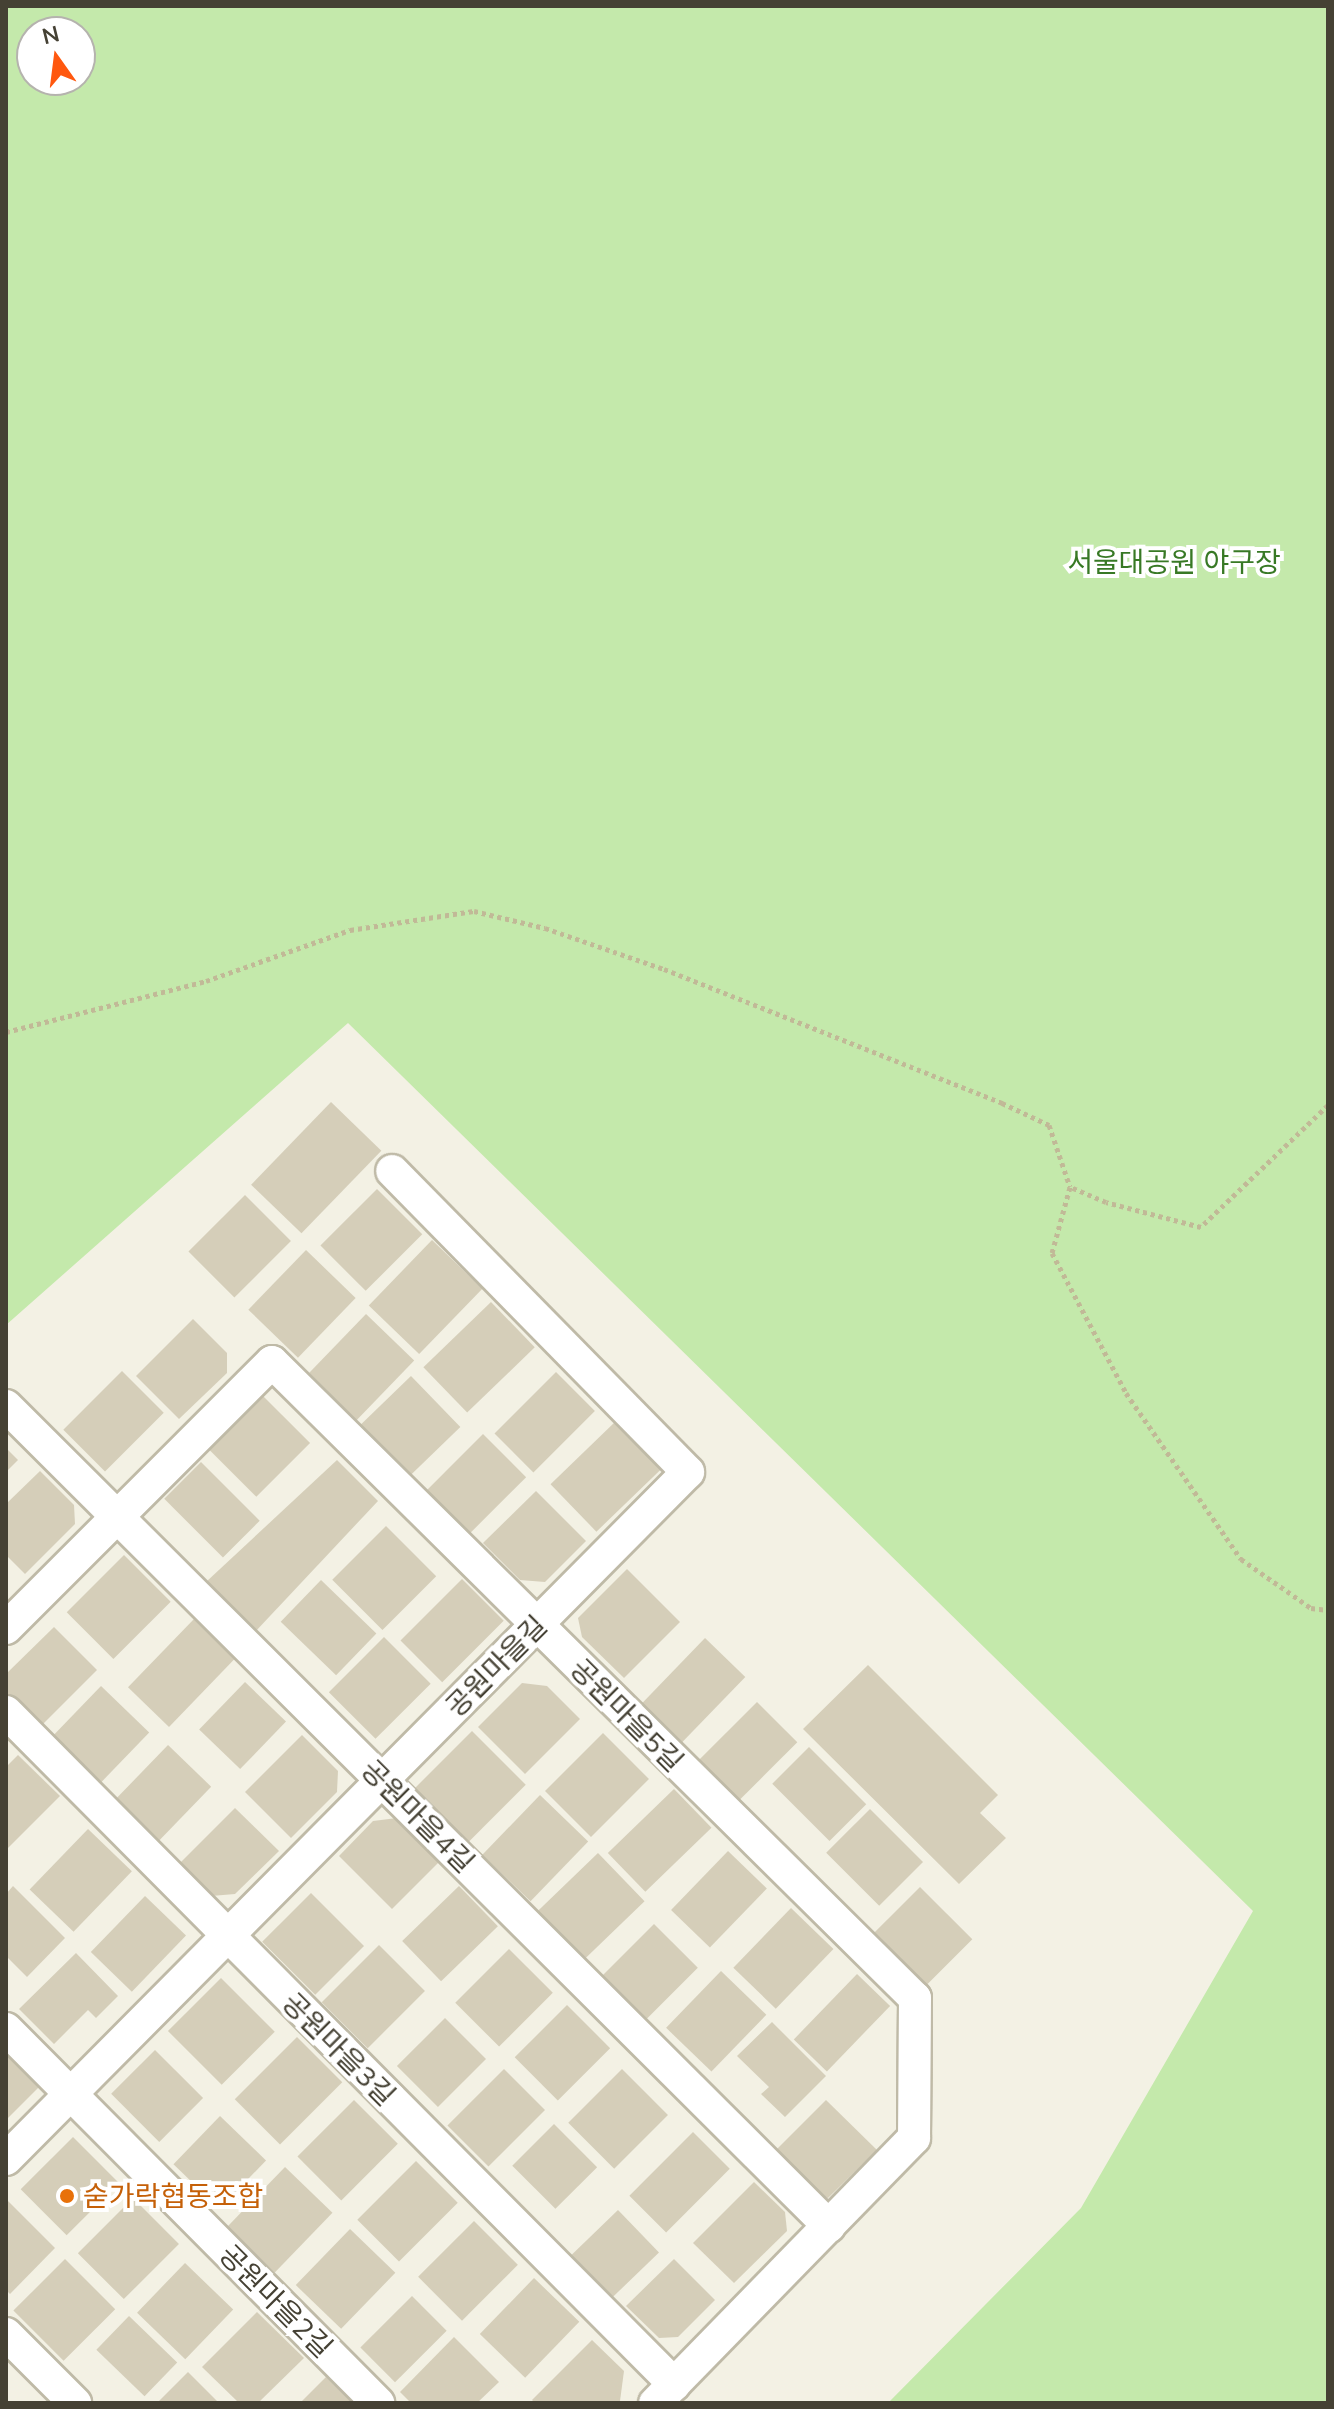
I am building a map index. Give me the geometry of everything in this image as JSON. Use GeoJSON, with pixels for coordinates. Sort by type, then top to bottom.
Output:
{"type":"FeatureCollection","features":[{"type":"Feature","properties":{"kind":"street","name":"공원마을길"},"geometry":{"type":"LineString","coordinates":[[6,2159],[688,1472],[392,1171]]}},
{"type":"Feature","properties":{"kind":"street","name":"공원마을5길"},"geometry":{"type":"LineString","coordinates":[[119,1520],[272,1362],[915,1998],[914,2138],[829,2226]]}},
{"type":"Feature","properties":{"kind":"street","name":"공원마을4길"},"geometry":{"type":"LineString","coordinates":[[6,1406],[829,2226]]}},
{"type":"Feature","properties":{"kind":"street"},"geometry":{"type":"LineString","coordinates":[[6,1628],[119,1520]]}},
{"type":"Feature","properties":{"kind":"street","name":"공원마을3길"},"geometry":{"type":"LineString","coordinates":[[6,1712],[229,1937],[664,2394]]}},
{"type":"Feature","properties":{"kind":"street","name":"공원마을2길"},"geometry":{"type":"LineString","coordinates":[[6,2029],[378,2403]]}},
{"type":"Feature","properties":{"kind":"street"},"geometry":{"type":"LineString","coordinates":[[664,2394],[829,2226]]}},
{"type":"Feature","properties":{"kind":"street"},"geometry":{"type":"LineString","coordinates":[[6,2334],[75,2403]]}},
{"type":"Feature","properties":{"kind":"path"},"geometry":{"type":"LineString","coordinates":[[6,1032],[206,981],[350,930],[474,911],[545,928],[664,969],[1002,1103],[1049,1125],[1070,1187],[1052,1253],[1126,1393],[1241,1559],[1311,1608],[1328,1610]]}},
{"type":"Feature","properties":{"kind":"path"},"geometry":{"type":"LineString","coordinates":[[1070,1187],[1106,1202],[1201,1227],[1328,1105]]}},
{"type":"Feature","properties":{"kind":"green space","name":"서울대공원 야구장"},"geometry":{"type":"Polygon","coordinates":[[[6,6],[1328,6],[1328,2403],[888,2403],[1081,2208],[1253,1911],[348,1023],[6,1325],[6,6]]]}},
{"type":"Feature","properties":{"kind":"building"},"geometry":{"type":"Polygon","coordinates":[[[331,1102],[381,1151],[301,1233],[251,1185],[331,1102]]]}},
{"type":"Feature","properties":{"kind":"building"},"geometry":{"type":"Polygon","coordinates":[[[377,1189],[422,1234],[366,1291],[320,1246],[377,1189]]]}},
{"type":"Feature","properties":{"kind":"building"},"geometry":{"type":"Polygon","coordinates":[[[245,1195],[291,1241],[234,1298],[188,1252],[245,1195]]]}},
{"type":"Feature","properties":{"kind":"building"},"geometry":{"type":"Polygon","coordinates":[[[432,1240],[482,1289],[419,1354],[369,1305],[432,1240]]]}},
{"type":"Feature","properties":{"kind":"building"},"geometry":{"type":"Polygon","coordinates":[[[306,1250],[356,1298],[298,1358],[248,1310],[306,1250]]]}},
{"type":"Feature","properties":{"kind":"building"},"geometry":{"type":"Polygon","coordinates":[[[491,1302],[535,1347],[467,1413],[423,1367],[491,1302]]]}},
{"type":"Feature","properties":{"kind":"building"},"geometry":{"type":"Polygon","coordinates":[[[366,1314],[414,1361],[357,1420],[308,1374],[366,1314]]]}},
{"type":"Feature","properties":{"kind":"building"},"geometry":{"type":"Polygon","coordinates":[[[193,1319],[227,1353],[227,1373],[179,1419],[136,1376],[193,1319]]]}},
{"type":"Feature","properties":{"kind":"building"},"geometry":{"type":"Polygon","coordinates":[[[122,1371],[164,1413],[105,1471],[63,1430],[122,1371]]]}},
{"type":"Feature","properties":{"kind":"building"},"geometry":{"type":"Polygon","coordinates":[[[556,1372],[595,1411],[533,1472],[494,1434],[556,1372]]]}},
{"type":"Feature","properties":{"kind":"building"},"geometry":{"type":"Polygon","coordinates":[[[411,1376],[460,1427],[407,1478],[358,1427],[411,1376]]]}},
{"type":"Feature","properties":{"kind":"building"},"geometry":{"type":"Polygon","coordinates":[[[262,1395],[310,1443],[256,1497],[208,1449],[262,1395]]]}},
{"type":"Feature","properties":{"kind":"building"},"geometry":{"type":"Polygon","coordinates":[[[616,1421],[662,1468],[596,1532],[551,1484],[616,1421]]]}},
{"type":"Feature","properties":{"kind":"building"},"geometry":{"type":"Polygon","coordinates":[[[483,1434],[526,1477],[467,1536],[424,1493],[483,1434]]]}},
{"type":"Feature","properties":{"kind":"building"},"geometry":{"type":"Polygon","coordinates":[[[6,1448],[18,1460],[6,1472],[6,1448]]]}},
{"type":"Feature","properties":{"kind":"building"},"geometry":{"type":"Polygon","coordinates":[[[337,1460],[378,1501],[255,1632],[206,1582],[337,1460]]]}},
{"type":"Feature","properties":{"kind":"building"},"geometry":{"type":"Polygon","coordinates":[[[201,1462],[260,1521],[223,1557],[164,1499],[201,1462]]]}},
{"type":"Feature","properties":{"kind":"building"},"geometry":{"type":"Polygon","coordinates":[[[40,1471],[74,1505],[75,1524],[25,1574],[6,1555],[6,1504],[40,1471]]]}},
{"type":"Feature","properties":{"kind":"building"},"geometry":{"type":"Polygon","coordinates":[[[536,1491],[586,1541],[545,1582],[520,1580],[483,1543],[536,1491]]]}},
{"type":"Feature","properties":{"kind":"building"},"geometry":{"type":"Polygon","coordinates":[[[386,1526],[436,1576],[382,1630],[332,1580],[386,1526]]]}},
{"type":"Feature","properties":{"kind":"building"},"geometry":{"type":"Polygon","coordinates":[[[124,1555],[171,1602],[113,1659],[67,1612],[124,1555]]]}},
{"type":"Feature","properties":{"kind":"building"},"geometry":{"type":"Polygon","coordinates":[[[627,1569],[680,1622],[624,1678],[582,1637],[578,1618],[627,1569]]]}},
{"type":"Feature","properties":{"kind":"building"},"geometry":{"type":"Polygon","coordinates":[[[462,1579],[504,1621],[442,1682],[400,1641],[462,1579]]]}},
{"type":"Feature","properties":{"kind":"building"},"geometry":{"type":"Polygon","coordinates":[[[321,1580],[376,1633],[336,1675],[281,1622],[321,1580]]]}},
{"type":"Feature","properties":{"kind":"building"},"geometry":{"type":"Polygon","coordinates":[[[194,1619],[235,1659],[169,1727],[128,1687],[194,1619]]]}},
{"type":"Feature","properties":{"kind":"building"},"geometry":{"type":"Polygon","coordinates":[[[54,1627],[97,1670],[41,1726],[6,1692],[6,1674],[54,1627]]]}},
{"type":"Feature","properties":{"kind":"building"},"geometry":{"type":"Polygon","coordinates":[[[384,1637],[431,1684],[376,1739],[329,1692],[384,1637]]]}},
{"type":"Feature","properties":{"kind":"building"},"geometry":{"type":"Polygon","coordinates":[[[705,1638],[745,1677],[681,1744],[640,1705],[705,1638]]]}},
{"type":"Feature","properties":{"kind":"building"},"geometry":{"type":"Polygon","coordinates":[[[868,1665],[998,1795],[980,1813],[1006,1838],[959,1884],[803,1729],[868,1665]]]}},
{"type":"Feature","properties":{"kind":"building"},"geometry":{"type":"Polygon","coordinates":[[[245,1682],[286,1722],[240,1769],[199,1729],[245,1682]]]}},
{"type":"Feature","properties":{"kind":"building"},"geometry":{"type":"Polygon","coordinates":[[[522,1683],[547,1686],[580,1719],[525,1774],[478,1727],[522,1683]]]}},
{"type":"Feature","properties":{"kind":"building"},"geometry":{"type":"Polygon","coordinates":[[[101,1686],[149,1733],[96,1787],[48,1741],[101,1686]]]}},
{"type":"Feature","properties":{"kind":"building"},"geometry":{"type":"Polygon","coordinates":[[[757,1702],[797,1742],[736,1803],[696,1763],[757,1702]]]}},
{"type":"Feature","properties":{"kind":"building"},"geometry":{"type":"Polygon","coordinates":[[[472,1731],[526,1785],[467,1843],[413,1790],[472,1731]]]}},
{"type":"Feature","properties":{"kind":"building"},"geometry":{"type":"Polygon","coordinates":[[[603,1733],[649,1779],[591,1837],[545,1791],[603,1733]]]}},
{"type":"Feature","properties":{"kind":"building"},"geometry":{"type":"Polygon","coordinates":[[[302,1735],[338,1771],[337,1792],[291,1838],[245,1792],[302,1735]]]}},
{"type":"Feature","properties":{"kind":"building"},"geometry":{"type":"Polygon","coordinates":[[[168,1745],[211,1787],[156,1844],[112,1803],[168,1745]]]}},
{"type":"Feature","properties":{"kind":"building"},"geometry":{"type":"Polygon","coordinates":[[[809,1747],[866,1804],[830,1841],[772,1784],[809,1747]]]}},
{"type":"Feature","properties":{"kind":"building"},"geometry":{"type":"Polygon","coordinates":[[[18,1755],[60,1796],[6,1850],[6,1767],[18,1755]]]}},
{"type":"Feature","properties":{"kind":"building"},"geometry":{"type":"Polygon","coordinates":[[[674,1789],[712,1828],[645,1892],[608,1853],[674,1789]]]}},
{"type":"Feature","properties":{"kind":"building"},"geometry":{"type":"Polygon","coordinates":[[[540,1795],[588,1842],[531,1901],[482,1855],[540,1795]]]}},
{"type":"Feature","properties":{"kind":"building"},"geometry":{"type":"Polygon","coordinates":[[[235,1808],[279,1851],[235,1894],[211,1896],[179,1864],[235,1808]]]}},
{"type":"Feature","properties":{"kind":"building"},"geometry":{"type":"Polygon","coordinates":[[[870,1809],[923,1862],[879,1906],[826,1853],[870,1809]]]}},
{"type":"Feature","properties":{"kind":"building"},"geometry":{"type":"Polygon","coordinates":[[[397,1818],[440,1861],[392,1909],[339,1856],[373,1821],[397,1818]]]}},
{"type":"Feature","properties":{"kind":"building"},"geometry":{"type":"Polygon","coordinates":[[[88,1829],[132,1871],[74,1932],[30,1889],[88,1829]]]}},
{"type":"Feature","properties":{"kind":"building"},"geometry":{"type":"Polygon","coordinates":[[[728,1851],[767,1889],[710,1947],[671,1910],[728,1851]]]}},
{"type":"Feature","properties":{"kind":"building"},"geometry":{"type":"Polygon","coordinates":[[[598,1853],[645,1901],[584,1960],[538,1911],[598,1853]]]}},
{"type":"Feature","properties":{"kind":"building"},"geometry":{"type":"Polygon","coordinates":[[[13,1886],[65,1938],[27,1977],[6,1956],[6,1894],[13,1886]]]}},
{"type":"Feature","properties":{"kind":"building"},"geometry":{"type":"Polygon","coordinates":[[[459,1886],[498,1926],[441,1981],[402,1941],[459,1886]]]}},
{"type":"Feature","properties":{"kind":"building"},"geometry":{"type":"Polygon","coordinates":[[[920,1887],[972,1939],[924,1988],[871,1936],[920,1887]]]}},
{"type":"Feature","properties":{"kind":"building"},"geometry":{"type":"Polygon","coordinates":[[[311,1893],[364,1946],[315,1995],[262,1942],[311,1893]]]}},
{"type":"Feature","properties":{"kind":"building"},"geometry":{"type":"Polygon","coordinates":[[[145,1896],[186,1936],[132,1992],[91,1952],[145,1896]]]}},
{"type":"Feature","properties":{"kind":"building"},"geometry":{"type":"Polygon","coordinates":[[[791,1908],[833,1949],[776,2009],[733,1968],[791,1908]]]}},
{"type":"Feature","properties":{"kind":"building"},"geometry":{"type":"Polygon","coordinates":[[[654,1924],[698,1968],[644,2022],[600,1978],[654,1924]]]}},
{"type":"Feature","properties":{"kind":"building"},"geometry":{"type":"Polygon","coordinates":[[[379,1945],[425,1991],[368,2048],[322,2002],[379,1945]]]}},
{"type":"Feature","properties":{"kind":"building"},"geometry":{"type":"Polygon","coordinates":[[[509,1949],[553,1993],[499,2047],[455,2003],[509,1949]]]}},
{"type":"Feature","properties":{"kind":"building"},"geometry":{"type":"Polygon","coordinates":[[[76,1953],[118,1996],[96,2018],[88,2010],[54,2044],[19,2009],[76,1953]]]}},
{"type":"Feature","properties":{"kind":"building"},"geometry":{"type":"Polygon","coordinates":[[[721,1971],[766,2015],[711,2072],[666,2028],[721,1971]]]}},
{"type":"Feature","properties":{"kind":"building"},"geometry":{"type":"Polygon","coordinates":[[[857,1974],[890,2006],[827,2071],[794,2039],[857,1974]]]}},
{"type":"Feature","properties":{"kind":"building"},"geometry":{"type":"Polygon","coordinates":[[[221,1978],[275,2032],[222,2085],[168,2031],[221,1978]]]}},
{"type":"Feature","properties":{"kind":"building"},"geometry":{"type":"Polygon","coordinates":[[[567,2005],[610,2048],[558,2100],[515,2057],[567,2005]]]}},
{"type":"Feature","properties":{"kind":"building"},"geometry":{"type":"Polygon","coordinates":[[[445,2018],[486,2059],[438,2107],[397,2066],[445,2018]]]}},
{"type":"Feature","properties":{"kind":"building"},"geometry":{"type":"Polygon","coordinates":[[[772,2022],[826,2076],[785,2117],[761,2094],[769,2087],[737,2056],[772,2022]]]}},
{"type":"Feature","properties":{"kind":"building"},"geometry":{"type":"Polygon","coordinates":[[[297,2037],[342,2082],[280,2144],[235,2099],[297,2037]]]}},
{"type":"Feature","properties":{"kind":"building"},"geometry":{"type":"Polygon","coordinates":[[[155,2050],[203,2098],[159,2142],[111,2094],[155,2050]]]}},
{"type":"Feature","properties":{"kind":"building"},"geometry":{"type":"Polygon","coordinates":[[[6,2052],[40,2086],[6,2120],[6,2052]]]}},
{"type":"Feature","properties":{"kind":"building"},"geometry":{"type":"Polygon","coordinates":[[[504,2069],[545,2110],[488,2167],[447,2126],[504,2069]]]}},
{"type":"Feature","properties":{"kind":"building"},"geometry":{"type":"Polygon","coordinates":[[[622,2069],[668,2115],[614,2169],[568,2123],[622,2069]]]}},
{"type":"Feature","properties":{"kind":"building"},"geometry":{"type":"Polygon","coordinates":[[[354,2100],[398,2144],[341,2200],[297,2157],[354,2100]]]}},
{"type":"Feature","properties":{"kind":"building"},"geometry":{"type":"Polygon","coordinates":[[[826,2100],[877,2150],[828,2198],[809,2195],[770,2156],[826,2100]]]}},
{"type":"Feature","properties":{"kind":"building"},"geometry":{"type":"Polygon","coordinates":[[[220,2116],[266,2160],[219,2209],[173,2164],[220,2116]]]}},
{"type":"Feature","properties":{"kind":"building"},"geometry":{"type":"Polygon","coordinates":[[[554,2124],[597,2167],[555,2209],[512,2166],[554,2124]]]}},
{"type":"Feature","properties":{"kind":"building"},"geometry":{"type":"Polygon","coordinates":[[[693,2132],[730,2169],[666,2232],[629,2196],[693,2132]]]}},
{"type":"Feature","properties":{"kind":"building"},"geometry":{"type":"Polygon","coordinates":[[[73,2137],[119,2183],[67,2235],[21,2189],[73,2137]]]}},
{"type":"Feature","properties":{"kind":"building"},"geometry":{"type":"Polygon","coordinates":[[[416,2161],[458,2203],[399,2261],[357,2220],[416,2161]]]}},
{"type":"Feature","properties":{"kind":"building"},"geometry":{"type":"Polygon","coordinates":[[[285,2167],[332,2213],[275,2273],[227,2227],[285,2167]]]}},
{"type":"Feature","properties":{"kind":"building"},"geometry":{"type":"Polygon","coordinates":[[[754,2182],[785,2212],[787,2231],[734,2283],[693,2243],[754,2182]]]}},
{"type":"Feature","properties":{"kind":"building"},"geometry":{"type":"Polygon","coordinates":[[[133,2198],[179,2244],[124,2299],[78,2253],[133,2198]]]}},
{"type":"Feature","properties":{"kind":"building"},"geometry":{"type":"Polygon","coordinates":[[[6,2199],[55,2248],[10,2294],[6,2290],[6,2199]]]}},
{"type":"Feature","properties":{"kind":"building"},"geometry":{"type":"Polygon","coordinates":[[[618,2210],[659,2252],[609,2300],[568,2258],[618,2210]]]}},
{"type":"Feature","properties":{"kind":"building"},"geometry":{"type":"Polygon","coordinates":[[[474,2221],[518,2265],[462,2321],[418,2277],[474,2221]]]}},
{"type":"Feature","properties":{"kind":"building"},"geometry":{"type":"Polygon","coordinates":[[[350,2229],[395,2273],[341,2329],[296,2285],[350,2229]]]}},
{"type":"Feature","properties":{"kind":"building"},"geometry":{"type":"Polygon","coordinates":[[[65,2259],[115,2309],[64,2361],[13,2311],[65,2259]]]}},
{"type":"Feature","properties":{"kind":"building"},"geometry":{"type":"Polygon","coordinates":[[[674,2259],[715,2300],[678,2337],[659,2338],[626,2306],[674,2259]]]}},
{"type":"Feature","properties":{"kind":"building"},"geometry":{"type":"Polygon","coordinates":[[[185,2263],[233,2310],[185,2359],[137,2313],[185,2263]]]}},
{"type":"Feature","properties":{"kind":"building"},"geometry":{"type":"Polygon","coordinates":[[[534,2278],[579,2322],[525,2378],[480,2334],[534,2278]]]}},
{"type":"Feature","properties":{"kind":"building"},"geometry":{"type":"Polygon","coordinates":[[[412,2296],[447,2331],[395,2382],[360,2348],[412,2296]]]}},
{"type":"Feature","properties":{"kind":"building"},"geometry":{"type":"Polygon","coordinates":[[[257,2312],[304,2358],[258,2403],[239,2403],[202,2367],[257,2312]]]}},
{"type":"Feature","properties":{"kind":"building"},"geometry":{"type":"Polygon","coordinates":[[[129,2316],[177,2363],[145,2396],[96,2350],[129,2316]]]}},
{"type":"Feature","properties":{"kind":"building"},"geometry":{"type":"Polygon","coordinates":[[[454,2337],[499,2382],[477,2403],[411,2403],[400,2392],[454,2337]]]}},
{"type":"Feature","properties":{"kind":"building"},"geometry":{"type":"Polygon","coordinates":[[[592,2340],[624,2371],[620,2401],[535,2403],[532,2400],[592,2340]]]}},
{"type":"Feature","properties":{"kind":"building"},"geometry":{"type":"Polygon","coordinates":[[[188,2372],[219,2403],[157,2403],[188,2372]]]}},
{"type":"Feature","properties":{"kind":"building"},"geometry":{"type":"Polygon","coordinates":[[[326,2377],[353,2403],[300,2403],[326,2377]]]}},
{"type":"Feature","properties":{"kind":"place","name":"숟가락협동조합"},"geometry":{"type":"Point","coordinates":[67,2196]}}]}
